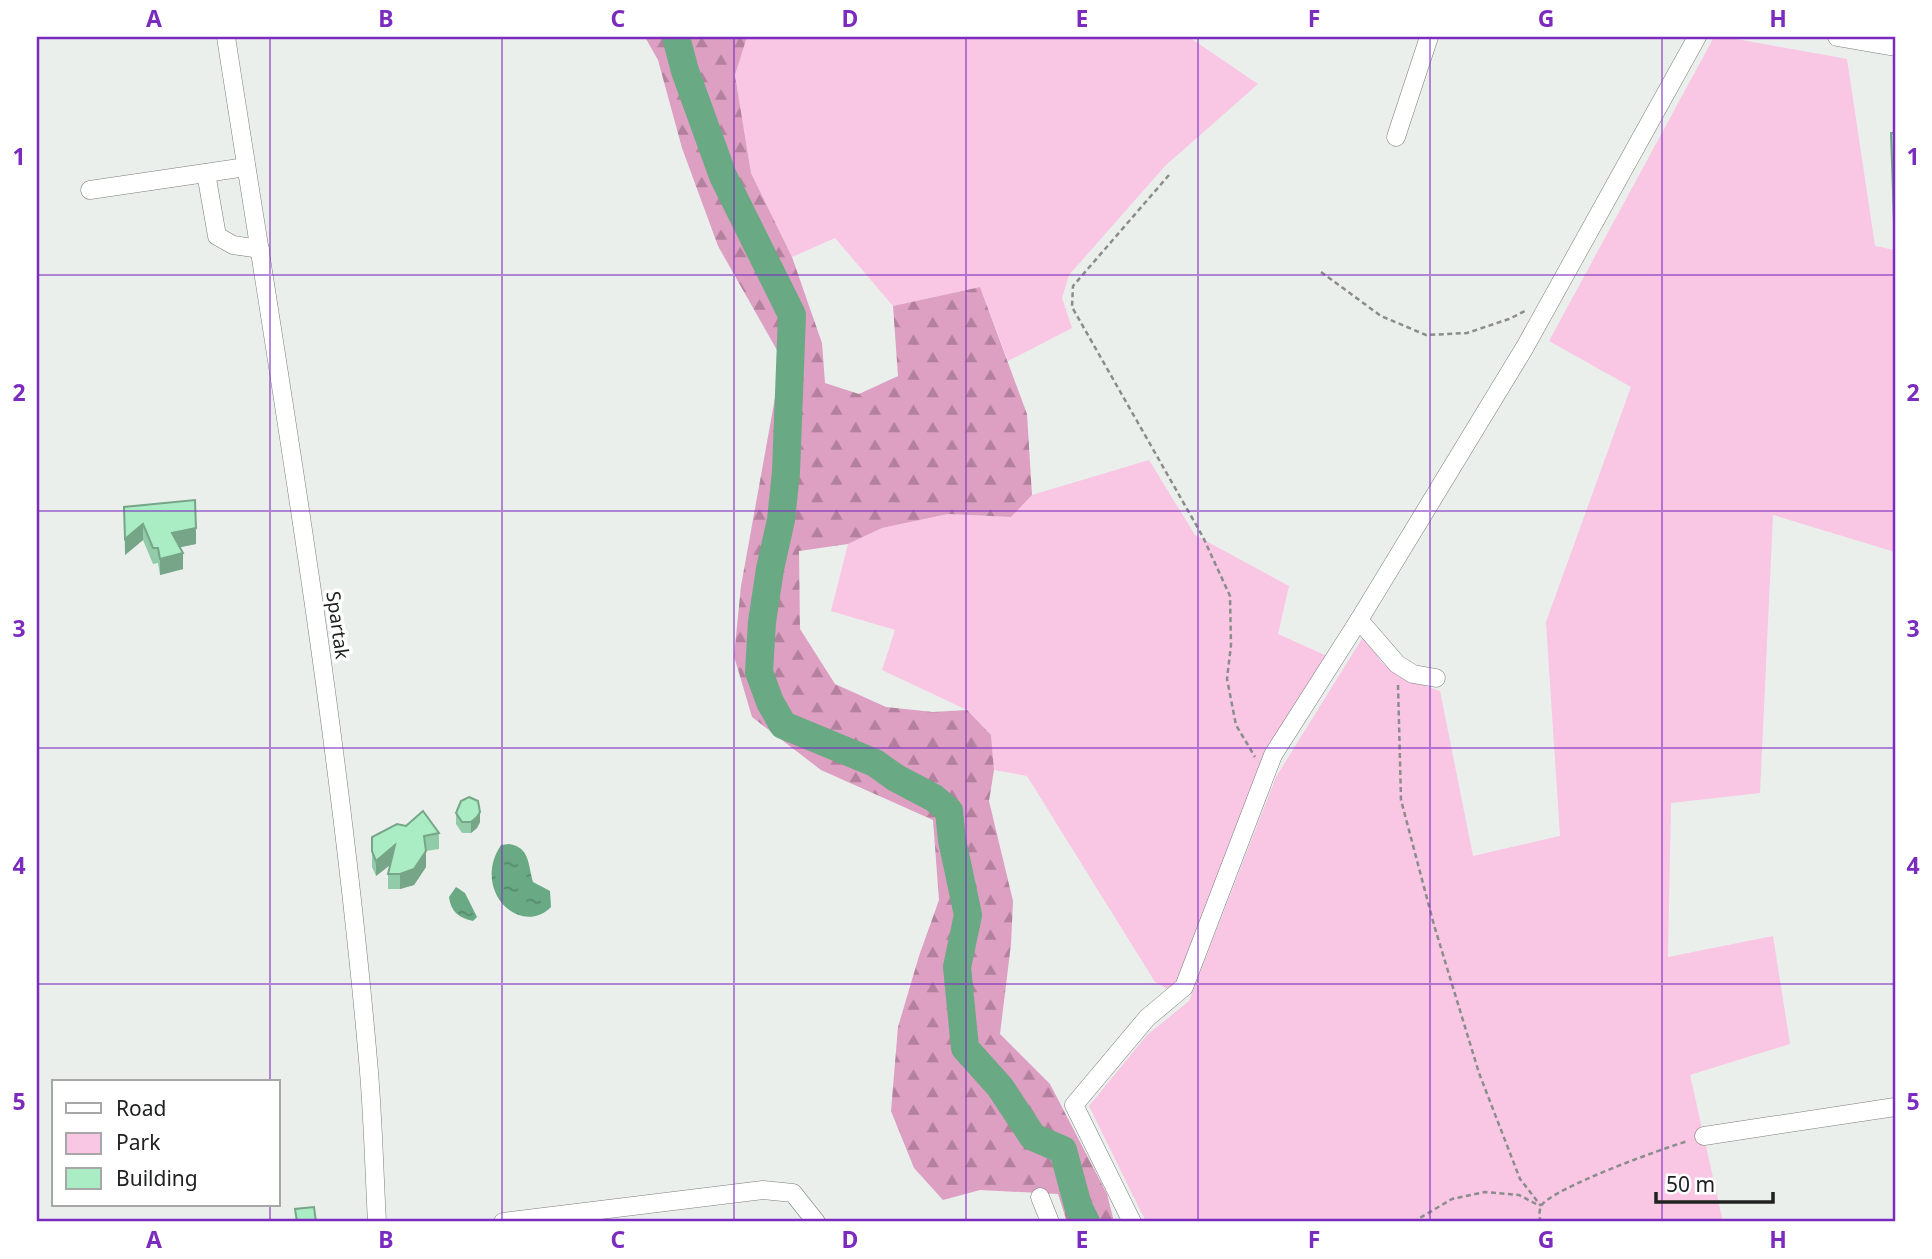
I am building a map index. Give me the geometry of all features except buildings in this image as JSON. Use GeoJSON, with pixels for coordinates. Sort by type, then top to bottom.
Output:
{"type":"FeatureCollection","features":[{"type":"Feature","properties":{"kind":"street","name":"Spartak"},"geometry":{"type":"LineString","coordinates":[[226,37],[336,759],[368,1062],[377,1222]]}},
{"type":"Feature","properties":{"kind":"street"},"geometry":{"type":"LineString","coordinates":[[1396,137],[1429,37]]}},
{"type":"Feature","properties":{"kind":"street"},"geometry":{"type":"LineString","coordinates":[[1132,1222],[1073,1105],[1147,1018],[1184,987],[1273,755],[1359,620],[1525,347],[1697,37]]}},
{"type":"Feature","properties":{"kind":"street"},"geometry":{"type":"LineString","coordinates":[[1837,37],[1895,47]]}},
{"type":"Feature","properties":{"kind":"street"},"geometry":{"type":"LineString","coordinates":[[90,190],[246,167]]}},
{"type":"Feature","properties":{"kind":"street"},"geometry":{"type":"LineString","coordinates":[[206,173],[217,236],[233,245],[260,249]]}},
{"type":"Feature","properties":{"kind":"street"},"geometry":{"type":"LineString","coordinates":[[1359,620],[1397,664],[1413,674],[1437,678]]}},
{"type":"Feature","properties":{"kind":"street"},"geometry":{"type":"LineString","coordinates":[[1704,1136],[1895,1107]]}},
{"type":"Feature","properties":{"kind":"street"},"geometry":{"type":"LineString","coordinates":[[503,1222],[763,1190],[793,1193],[816,1222]]}},
{"type":"Feature","properties":{"kind":"street"},"geometry":{"type":"LineString","coordinates":[[1040,1197],[1050,1222]]}},
{"type":"Feature","properties":{"kind":"path"},"geometry":{"type":"LineString","coordinates":[[1170,175],[1073,286],[1072,307],[1203,537],[1230,596],[1231,645],[1227,679],[1229,691],[1236,725],[1265,775]]}},
{"type":"Feature","properties":{"kind":"path"},"geometry":{"type":"LineString","coordinates":[[1321,272],[1381,316],[1426,335],[1467,334],[1550,302]]}},
{"type":"Feature","properties":{"kind":"path"},"geometry":{"type":"LineString","coordinates":[[1397,664],[1401,800],[1431,913],[1479,1073],[1520,1179],[1541,1206]]}},
{"type":"Feature","properties":{"kind":"path"},"geometry":{"type":"LineString","coordinates":[[1541,1222],[1541,1206],[1551,1197],[1658,1150],[1704,1136]]}},
{"type":"Feature","properties":{"kind":"path"},"geometry":{"type":"LineString","coordinates":[[1413,1222],[1452,1199],[1485,1192],[1519,1195],[1541,1206]]}},
{"type":"Feature","properties":{"kind":"green space"},"geometry":{"type":"Polygon","coordinates":[[[645,37],[747,37],[735,75],[751,173],[792,257],[822,343],[825,383],[859,394],[898,376],[893,306],[980,287],[1027,414],[1032,495],[1011,517],[948,514],[882,528],[848,544],[799,551],[800,629],[835,684],[886,707],[933,712],[967,710],[991,735],[994,770],[989,801],[1013,901],[1011,944],[1000,1034],[1050,1084],[1107,1194],[1114,1222],[1067,1222],[1058,1194],[980,1190],[943,1200],[914,1168],[891,1111],[898,1027],[939,900],[933,820],[821,770],[752,717],[734,656],[741,586],[782,359],[718,246],[682,148],[658,60],[645,37]]]}},
{"type":"Feature","properties":{"kind":"green space"},"geometry":{"type":"Polygon","coordinates":[[[747,37],[1189,37],[1258,84],[1165,166],[1069,275],[1062,298],[1072,328],[1008,361],[980,287],[893,306],[835,238],[792,257],[751,173],[735,75],[747,37]]]}},
{"type":"Feature","properties":{"kind":"green space"},"geometry":{"type":"Polygon","coordinates":[[[1714,37],[1847,59],[1875,246],[1895,250],[1895,552],[1773,515],[1760,793],[1671,803],[1668,957],[1773,936],[1790,1044],[1690,1075],[1723,1222],[1146,1222],[1089,1106],[1147,1035],[1189,1001],[1276,777],[1363,637],[1383,664],[1407,679],[1440,691],[1473,856],[1560,836],[1546,622],[1631,387],[1549,341],[1714,37]]]}},
{"type":"Feature","properties":{"kind":"green space"},"geometry":{"type":"Polygon","coordinates":[[[1149,460],[1195,535],[1289,586],[1278,634],[1327,656],[1255,777],[1179,978],[1171,991],[1155,982],[1027,776],[994,770],[991,735],[967,710],[882,670],[895,630],[831,611],[848,544],[882,528],[948,514],[1011,517],[1032,495],[1149,460]]]}},
{"type":"Feature","properties":{"kind":"water"},"geometry":{"type":"Polygon","coordinates":[[[509,844],[525,853],[533,882],[550,891],[551,907],[539,915],[526,917],[514,913],[495,893],[493,862],[501,845],[509,844]]]}},
{"type":"Feature","properties":{"kind":"water"},"geometry":{"type":"Polygon","coordinates":[[[456,887],[465,893],[477,917],[473,921],[460,916],[452,907],[449,897],[456,887]]]}},
{"type":"Feature","properties":{"kind":"waterway"},"geometry":{"type":"LineString","coordinates":[[676,37],[685,71],[723,176],[792,315],[786,472],[781,520],[762,622],[759,672],[770,702],[783,725],[875,763],[896,778],[934,798],[949,811],[952,840],[968,915],[957,967],[965,1048],[1000,1087],[1033,1137],[1063,1150],[1078,1206],[1086,1222]]}}]}
